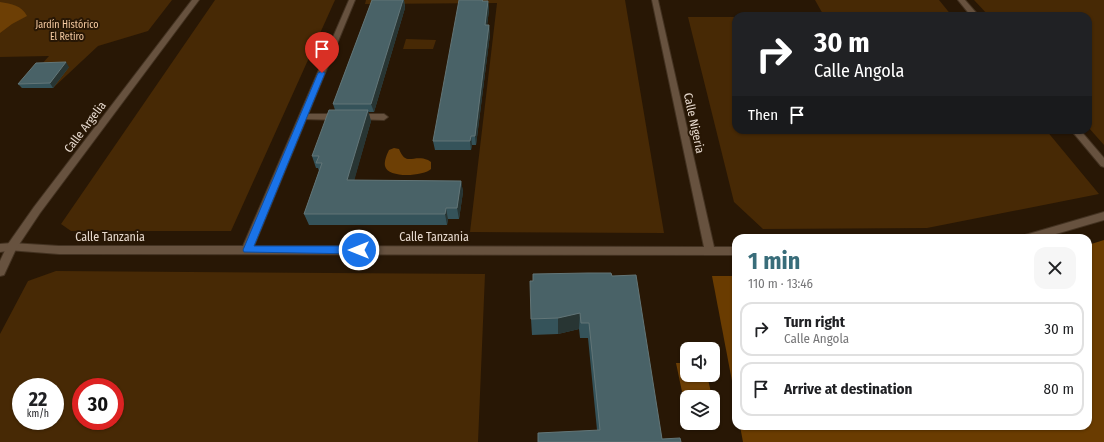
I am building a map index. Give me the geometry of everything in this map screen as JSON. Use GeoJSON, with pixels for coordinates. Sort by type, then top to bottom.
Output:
{"type":"FeatureCollection","features":[{"type":"Feature","properties":{"kind":"street","name":"Calle Argelia"},"geometry":{"type":"LineString","coordinates":[[0,272],[12,247],[37,210],[196,0]]}},
{"type":"Feature","properties":{"kind":"street"},"geometry":{"type":"LineString","coordinates":[[247,250],[352,0]]}},
{"type":"Feature","properties":{"kind":"street","name":"Calle Nigeria"},"geometry":{"type":"LineString","coordinates":[[655,0],[710,250]]}},
{"type":"Feature","properties":{"kind":"street"},"geometry":{"type":"LineString","coordinates":[[961,0],[972,12]]}},
{"type":"Feature","properties":{"kind":"street"},"geometry":{"type":"LineString","coordinates":[[303,117],[384,117]]}},
{"type":"Feature","properties":{"kind":"street"},"geometry":{"type":"LineString","coordinates":[[1078,134],[1104,164]]}},
{"type":"Feature","properties":{"kind":"street"},"geometry":{"type":"LineString","coordinates":[[1043,234],[1104,216]]}},
{"type":"Feature","properties":{"kind":"street","name":"Calle Tanzania"},"geometry":{"type":"LineString","coordinates":[[0,248],[12,247],[59,250],[732,250]]}},
{"type":"Feature","properties":{"kind":"green space","name":"Jardín Histórico El Retiro"},"geometry":{"type":"Polygon","coordinates":[[[0,0],[172,0],[148,31],[98,46],[53,88],[21,88],[49,56],[0,57],[0,0]]]}},
{"type":"Feature","properties":{"kind":"green space"},"geometry":{"type":"Polygon","coordinates":[[[215,0],[335,0],[231,231],[71,231],[61,224],[215,0]]]}},
{"type":"Feature","properties":{"kind":"green space"},"geometry":{"type":"Polygon","coordinates":[[[366,0],[625,0],[664,233],[470,232],[497,3],[365,4],[366,0]]]}},
{"type":"Feature","properties":{"kind":"green space"},"geometry":{"type":"Polygon","coordinates":[[[815,0],[939,0],[949,12],[822,12],[815,0]]]}},
{"type":"Feature","properties":{"kind":"green space"},"geometry":{"type":"Polygon","coordinates":[[[974,0],[1104,0],[1104,145],[1092,132],[1092,12],[985,12],[974,0]]]}},
{"type":"Feature","properties":{"kind":"green space"},"geometry":{"type":"Polygon","coordinates":[[[688,17],[732,17],[732,134],[1049,134],[1099,194],[927,228],[763,229],[734,202],[688,17]]]}},
{"type":"Feature","properties":{"kind":"green space"},"geometry":{"type":"Polygon","coordinates":[[[406,39],[436,40],[433,49],[403,49],[406,39]]]}},
{"type":"Feature","properties":{"kind":"green space"},"geometry":{"type":"Polygon","coordinates":[[[56,271],[485,274],[478,442],[0,442],[0,334],[28,281],[56,271]]]}},
{"type":"Feature","properties":{"kind":"shaded area"},"geometry":{"type":"Polygon","coordinates":[[[0,2],[19,7],[27,16],[12,24],[0,33],[0,2]]]}},
{"type":"Feature","properties":{"kind":"shaded area"},"geometry":{"type":"Polygon","coordinates":[[[394,148],[399,149],[407,159],[418,158],[428,160],[431,162],[431,169],[414,175],[399,175],[392,173],[385,166],[385,162],[389,150],[394,148]]]}},
{"type":"Feature","properties":{"kind":"shaded area"},"geometry":{"type":"Polygon","coordinates":[[[1104,240],[1104,442],[743,442],[741,430],[1092,430],[1092,244],[1104,240]]]}},
{"type":"Feature","properties":{"kind":"shaded area"},"geometry":{"type":"Polygon","coordinates":[[[712,276],[732,276],[732,381],[712,276]]]}},
{"type":"Feature","properties":{"kind":"shaded area"},"geometry":{"type":"Polygon","coordinates":[[[676,363],[680,363],[680,382],[709,382],[710,390],[682,390],[676,363]]]}},
{"type":"Feature","properties":{"kind":"building"},"geometry":{"type":"Polygon","coordinates":[[[372,0],[403,0],[371,104],[333,104],[372,0]]]}},
{"type":"Feature","properties":{"kind":"building"},"geometry":{"type":"Polygon","coordinates":[[[459,0],[488,1],[485,25],[489,25],[475,136],[471,136],[470,141],[433,141],[459,0]]]}},
{"type":"Feature","properties":{"kind":"building"},"geometry":{"type":"Polygon","coordinates":[[[66,62],[50,83],[18,84],[36,63],[66,62]]]}},
{"type":"Feature","properties":{"kind":"building"},"geometry":{"type":"Polygon","coordinates":[[[329,110],[368,110],[347,180],[461,181],[457,208],[446,208],[445,214],[304,214],[322,163],[316,163],[319,156],[312,156],[329,110]]]}},
{"type":"Feature","properties":{"kind":"building"},"geometry":{"type":"Polygon","coordinates":[[[611,273],[612,276],[636,275],[662,439],[680,438],[681,442],[538,442],[538,433],[600,430],[589,323],[581,323],[580,313],[558,318],[531,319],[530,281],[533,281],[533,274],[611,273]]]}},
{"type":"Feature","properties":{"kind":"route"},"geometry":{"type":"LineString","coordinates":[[322,73],[247,250],[359,250]]}}]}
